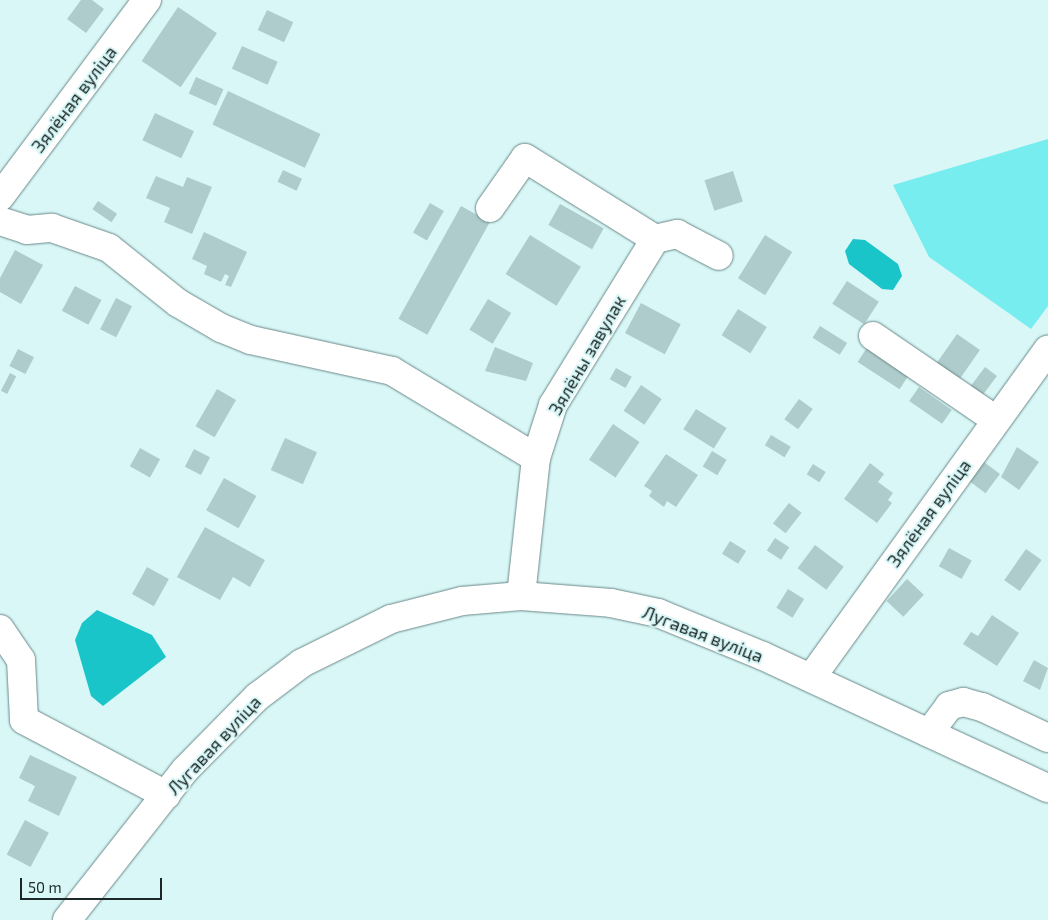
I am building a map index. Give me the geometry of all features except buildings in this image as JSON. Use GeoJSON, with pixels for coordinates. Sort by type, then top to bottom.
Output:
{"type":"FeatureCollection","features":[{"type":"Feature","properties":{"kind":"street","name":"Зялёная вуліца"},"geometry":{"type":"LineString","coordinates":[[0,197],[148,0]]}},
{"type":"Feature","properties":{"kind":"street"},"geometry":{"type":"LineString","coordinates":[[490,208],[525,158],[656,240],[677,234],[720,256]]}},
{"type":"Feature","properties":{"kind":"street"},"geometry":{"type":"LineString","coordinates":[[0,222],[27,230],[52,228],[110,248],[178,303],[221,328],[251,340],[392,371],[536,458]]}},
{"type":"Feature","properties":{"kind":"street","name":"Зялёны завулак"},"geometry":{"type":"LineString","coordinates":[[520,596],[536,458],[553,405],[656,240]]}},
{"type":"Feature","properties":{"kind":"street"},"geometry":{"type":"LineString","coordinates":[[873,336],[996,420]]}},
{"type":"Feature","properties":{"kind":"street","name":"Зялёная вуліца"},"geometry":{"type":"LineString","coordinates":[[811,678],[1048,349]]}},
{"type":"Feature","properties":{"kind":"street","name":"Лугавая вуліца"},"geometry":{"type":"LineString","coordinates":[[67,920],[166,795],[257,696],[302,664],[391,619],[462,601],[520,596],[610,603],[658,613],[811,678],[1048,788]]}},
{"type":"Feature","properties":{"kind":"street"},"geometry":{"type":"LineString","coordinates":[[0,629],[21,660],[24,720],[166,795]]}},
{"type":"Feature","properties":{"kind":"street"},"geometry":{"type":"LineString","coordinates":[[929,733],[949,706],[963,702],[982,707],[1048,738]]}},
{"type":"Feature","properties":{"kind":"shaded area"},"geometry":{"type":"Polygon","coordinates":[[[1048,139],[1048,306],[1031,329],[929,257],[893,185],[1048,139]]]}},
{"type":"Feature","properties":{"kind":"shaded area"},"geometry":{"type":"Polygon","coordinates":[[[853,239],[865,240],[898,264],[902,276],[893,290],[882,289],[849,264],[845,251],[853,239]]]}},
{"type":"Feature","properties":{"kind":"shaded area"},"geometry":{"type":"Polygon","coordinates":[[[97,610],[152,635],[166,657],[103,706],[91,696],[75,640],[82,623],[97,610]]]}}]}
